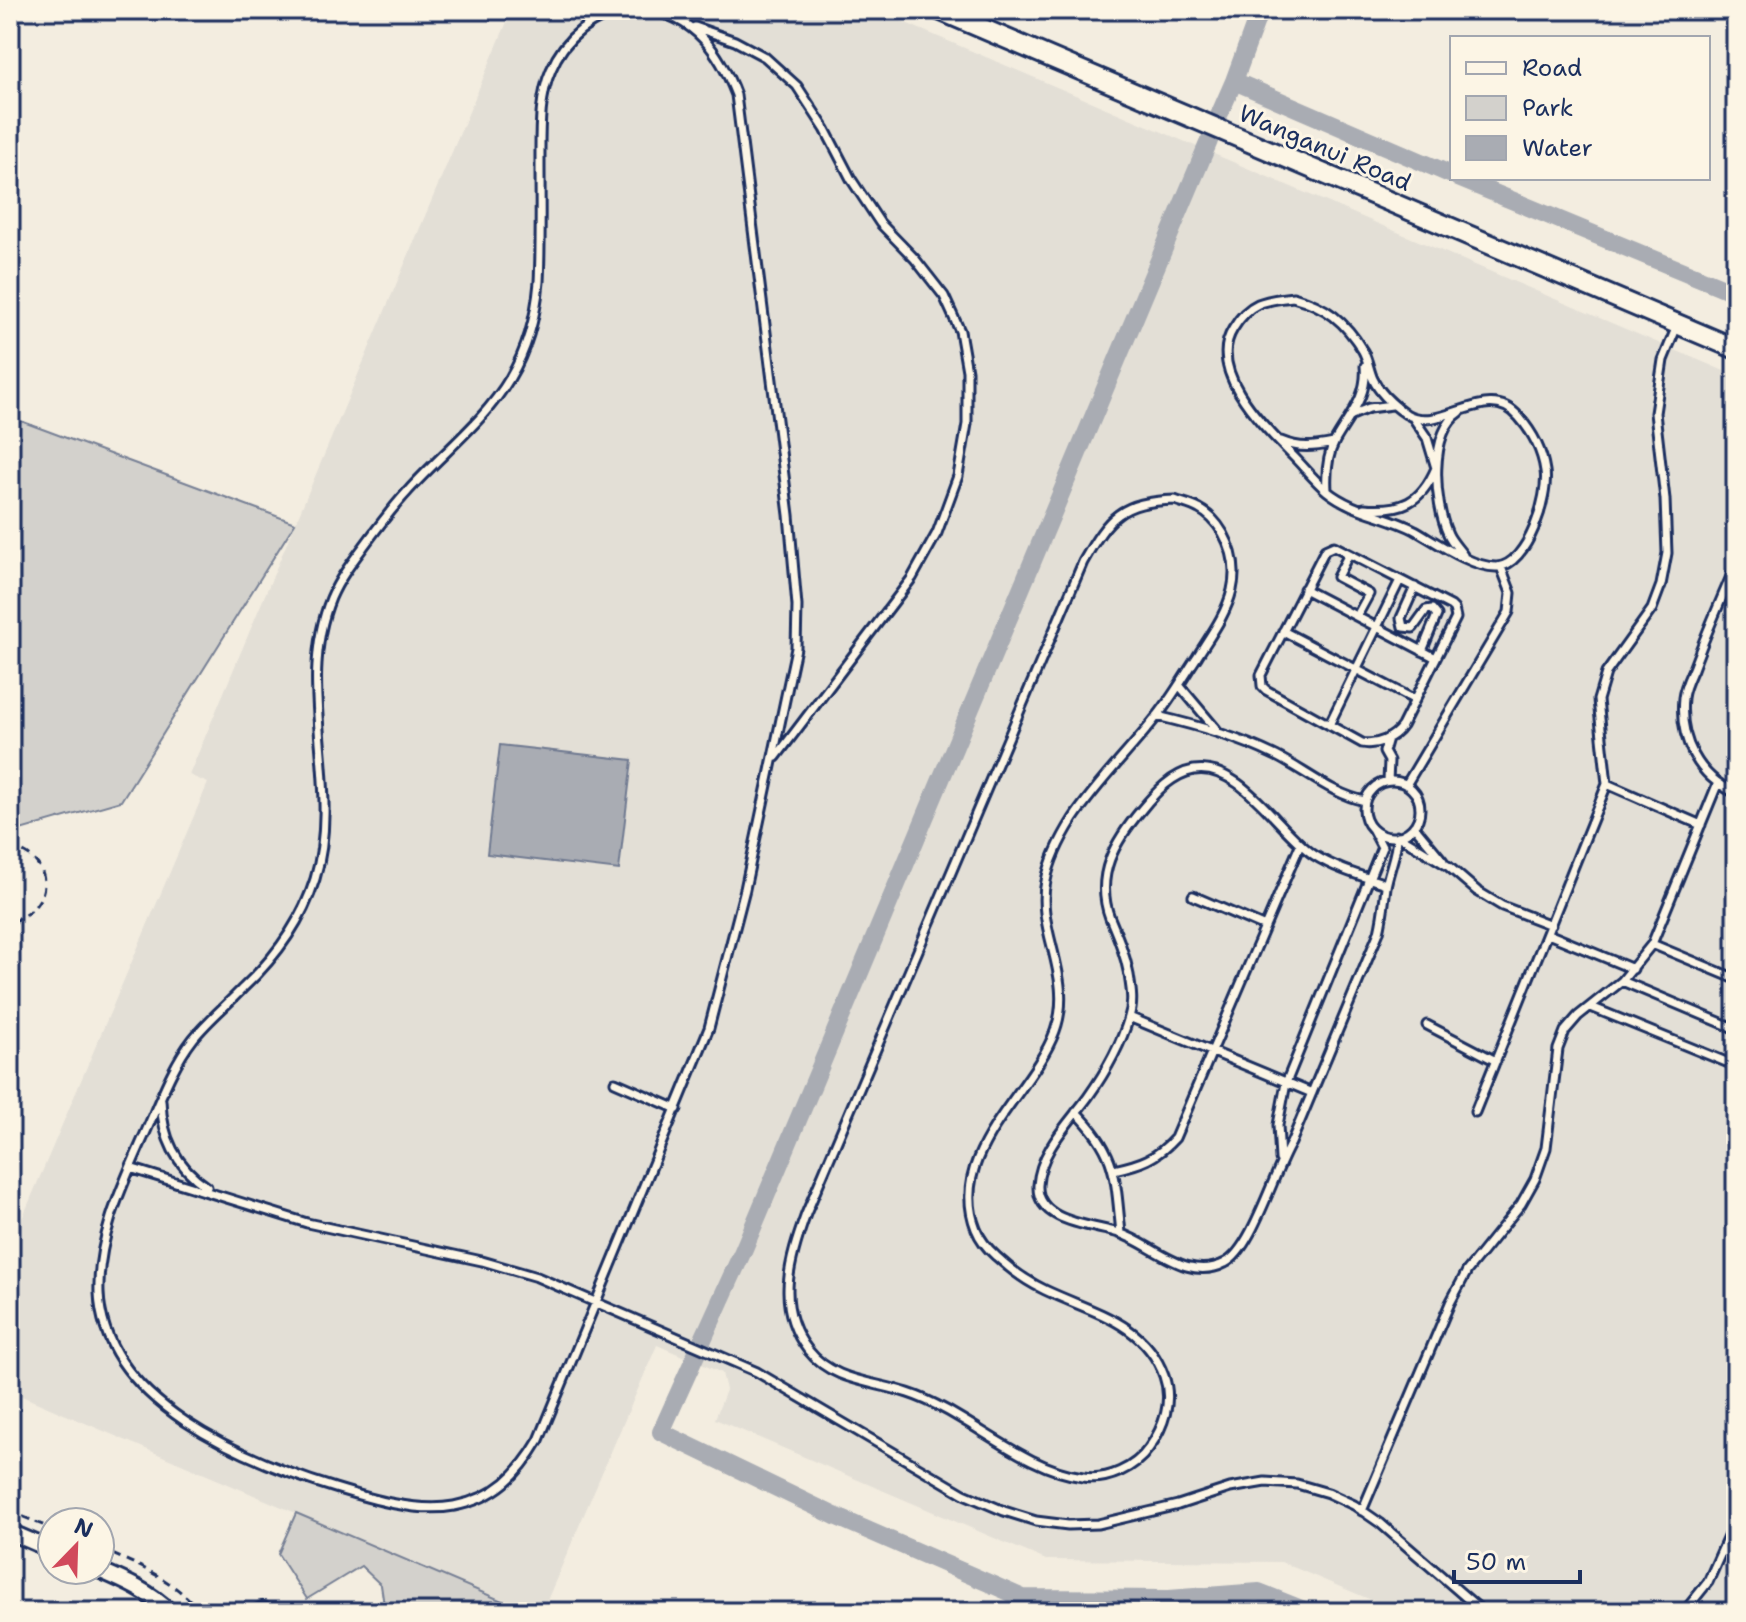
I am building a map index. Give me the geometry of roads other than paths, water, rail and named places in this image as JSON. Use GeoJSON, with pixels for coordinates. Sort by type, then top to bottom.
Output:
{"type":"FeatureCollection","features":[{"type":"Feature","properties":{"kind":"street","name":"Wanganui Road"},"geometry":{"type":"LineString","coordinates":[[939,10],[1736,349]]}},
{"type":"Feature","properties":{"kind":"street"},"geometry":{"type":"LineString","coordinates":[[10,1532],[36,1543]]}},
{"type":"Feature","properties":{"kind":"street"},"geometry":{"type":"LineString","coordinates":[[116,1577],[158,1600],[170,1612]]}},
{"type":"Feature","properties":{"kind":"lane"},"geometry":{"type":"LineString","coordinates":[[627,10],[595,20],[578,31],[561,50],[543,93],[538,286],[534,323],[516,366],[491,405],[408,491],[375,531],[332,595],[321,631],[317,663],[325,816],[315,879],[303,910],[268,963],[192,1040],[161,1098],[130,1168],[103,1247],[99,1295],[104,1324],[128,1369],[149,1392],[216,1440],[252,1460],[365,1497],[420,1507],[452,1507],[500,1487],[521,1469],[539,1440],[709,1028],[773,760],[796,648],[797,606],[789,515],[736,95],[725,66],[710,44],[689,26]]}},
{"type":"Feature","properties":{"kind":"lane"},"geometry":{"type":"LineString","coordinates":[[646,10],[660,12],[689,26],[735,41],[765,57],[797,86],[880,223],[915,259],[944,296],[960,331],[967,371],[967,424],[958,476],[937,533],[912,578],[773,760]]}},
{"type":"Feature","properties":{"kind":"lane"},"geometry":{"type":"LineString","coordinates":[[1414,419],[1437,419],[1469,406],[1493,403],[1516,413],[1536,439],[1546,473],[1542,506],[1531,536],[1517,557],[1501,567],[1483,566],[1464,557],[1404,524],[1353,508],[1327,490],[1254,415],[1225,361],[1229,335],[1243,312],[1265,300],[1293,297],[1318,304],[1345,326],[1364,353],[1374,382],[1392,405],[1414,419],[1427,438],[1448,534],[1464,557]]}},
{"type":"Feature","properties":{"kind":"lane"},"geometry":{"type":"LineString","coordinates":[[1475,1112],[1607,784],[1598,700],[1606,673],[1652,609],[1661,585],[1667,553],[1665,499],[1655,413],[1663,360],[1677,324]]}},
{"type":"Feature","properties":{"kind":"lane"},"geometry":{"type":"LineString","coordinates":[[1327,490],[1326,469],[1334,443],[1362,397],[1366,375],[1364,353]]}},
{"type":"Feature","properties":{"kind":"lane"},"geometry":{"type":"LineString","coordinates":[[1352,415],[1369,408],[1392,405]]}},
{"type":"Feature","properties":{"kind":"lane"},"geometry":{"type":"LineString","coordinates":[[1353,508],[1382,509],[1405,505],[1426,489],[1436,468],[1443,436],[1453,417],[1469,406]]}},
{"type":"Feature","properties":{"kind":"lane"},"geometry":{"type":"LineString","coordinates":[[1278,439],[1295,447],[1313,448],[1334,443]]}},
{"type":"Feature","properties":{"kind":"lane"},"geometry":{"type":"LineString","coordinates":[[1175,500],[1200,509],[1217,523],[1231,547],[1235,569],[1233,588],[1224,613],[1157,716],[1075,816],[1051,862],[1044,885],[1045,908],[1060,976],[1061,1004],[1057,1027],[1049,1046],[992,1130],[972,1183],[971,1208],[977,1231],[997,1257],[1015,1273],[1046,1290],[1121,1323],[1144,1341],[1159,1360],[1167,1384],[1167,1411],[1152,1444],[1146,1453],[1109,1477],[1085,1478],[1060,1472],[1028,1457],[908,1392],[850,1380],[826,1367],[810,1353],[797,1332],[787,1308],[787,1282],[792,1252],[806,1214],[1083,562],[1101,530],[1122,511],[1145,501],[1175,500]]}},
{"type":"Feature","properties":{"kind":"lane"},"geometry":{"type":"LineString","coordinates":[[1334,546],[1349,554],[1451,606],[1456,613],[1398,732],[1366,745],[1262,686],[1261,675],[1327,548],[1334,546]]}},
{"type":"Feature","properties":{"kind":"lane"},"geometry":{"type":"LineString","coordinates":[[1349,554],[1337,577],[1369,594],[1357,616]]}},
{"type":"Feature","properties":{"kind":"lane"},"geometry":{"type":"LineString","coordinates":[[1736,565],[1683,695],[1689,749],[1703,771],[1717,785],[1736,793]]}},
{"type":"Feature","properties":{"kind":"lane"},"geometry":{"type":"LineString","coordinates":[[1406,785],[1509,612],[1511,593],[1501,567]]}},
{"type":"Feature","properties":{"kind":"lane"},"geometry":{"type":"LineString","coordinates":[[1329,725],[1400,580]]}},
{"type":"Feature","properties":{"kind":"lane"},"geometry":{"type":"LineString","coordinates":[[1415,587],[1401,624],[1408,629],[1413,628],[1426,610],[1432,609],[1437,615],[1422,651]]}},
{"type":"Feature","properties":{"kind":"lane"},"geometry":{"type":"LineString","coordinates":[[1304,589],[1436,658]]}},
{"type":"Feature","properties":{"kind":"lane"},"geometry":{"type":"LineString","coordinates":[[1283,631],[1415,700]]}},
{"type":"Feature","properties":{"kind":"lane"},"geometry":{"type":"LineString","coordinates":[[1179,685],[1217,731]]}},
{"type":"Feature","properties":{"kind":"lane"},"geometry":{"type":"LineString","coordinates":[[1157,716],[1217,731],[1280,758],[1326,787],[1365,801]]}},
{"type":"Feature","properties":{"kind":"lane"},"geometry":{"type":"LineString","coordinates":[[1388,738],[1384,752],[1389,761],[1388,781]]}},
{"type":"Feature","properties":{"kind":"lane"},"geometry":{"type":"LineString","coordinates":[[1386,884],[1337,867],[1300,845],[1241,786],[1211,771],[1195,770],[1161,787],[1121,836],[1109,856],[1103,878],[1109,915],[1126,960],[1132,1007],[1105,1071],[1055,1139],[1044,1163],[1038,1185],[1040,1199],[1052,1212],[1072,1222],[1121,1233],[1179,1264],[1196,1269],[1227,1263],[1238,1252],[1291,1143],[1379,932],[1386,884],[1397,851],[1398,836]]}},
{"type":"Feature","properties":{"kind":"lane"},"geometry":{"type":"LineString","coordinates":[[1280,1161],[1278,1125],[1286,1083],[1382,847],[1366,820],[1365,801],[1373,787],[1388,781],[1406,785],[1417,796],[1419,804],[1414,826],[1398,836]]}},
{"type":"Feature","properties":{"kind":"lane"},"geometry":{"type":"LineString","coordinates":[[1607,784],[1701,825]]}},
{"type":"Feature","properties":{"kind":"lane"},"geometry":{"type":"LineString","coordinates":[[1362,1511],[1455,1293],[1467,1271],[1521,1204],[1535,1179],[1546,1148],[1558,1049],[1565,1031],[1622,981],[1652,944],[1717,785]]}},
{"type":"Feature","properties":{"kind":"lane"},"geometry":{"type":"LineString","coordinates":[[1414,826],[1448,866],[1477,891],[1502,906],[1551,925]]}},
{"type":"Feature","properties":{"kind":"lane"},"geometry":{"type":"LineString","coordinates":[[1373,830],[1398,836],[1448,866]]}},
{"type":"Feature","properties":{"kind":"lane"},"geometry":{"type":"LineString","coordinates":[[1114,1170],[1138,1165],[1160,1154],[1175,1138],[1300,845]]}},
{"type":"Feature","properties":{"kind":"lane"},"geometry":{"type":"LineString","coordinates":[[1193,896],[1265,927]]}},
{"type":"Feature","properties":{"kind":"lane"},"geometry":{"type":"LineString","coordinates":[[1548,934],[1633,969]]}},
{"type":"Feature","properties":{"kind":"lane"},"geometry":{"type":"LineString","coordinates":[[1652,944],[1736,979]]}},
{"type":"Feature","properties":{"kind":"lane"},"geometry":{"type":"LineString","coordinates":[[1622,981],[1736,1029]]}},
{"type":"Feature","properties":{"kind":"lane"},"geometry":{"type":"LineString","coordinates":[[1591,1007],[1736,1066]]}},
{"type":"Feature","properties":{"kind":"lane"},"geometry":{"type":"LineString","coordinates":[[1129,1017],[1312,1093]]}},
{"type":"Feature","properties":{"kind":"lane"},"geometry":{"type":"LineString","coordinates":[[1427,1025],[1496,1061]]}},
{"type":"Feature","properties":{"kind":"lane"},"geometry":{"type":"LineString","coordinates":[[615,1082],[677,1109]]}},
{"type":"Feature","properties":{"kind":"lane"},"geometry":{"type":"LineString","coordinates":[[161,1098],[162,1119],[177,1161],[193,1178],[215,1193]]}},
{"type":"Feature","properties":{"kind":"lane"},"geometry":{"type":"LineString","coordinates":[[1076,1112],[1095,1131],[1109,1153],[1114,1170],[1121,1233]]}},
{"type":"Feature","properties":{"kind":"lane"},"geometry":{"type":"LineString","coordinates":[[130,1168],[307,1223],[537,1277],[785,1386],[964,1494],[1036,1521],[1068,1525],[1098,1524],[1178,1505],[1230,1488],[1265,1482],[1297,1484],[1328,1493],[1362,1511],[1483,1612]]}},
{"type":"Feature","properties":{"kind":"lane"},"geometry":{"type":"LineString","coordinates":[[1684,1612],[1708,1582],[1736,1519]]}},
{"type":"Feature","properties":{"kind":"water"},"geometry":{"type":"Polygon","coordinates":[[[500,745],[632,760],[619,870],[487,854],[500,745]]]}},
{"type":"Feature","properties":{"kind":"waterway"},"geometry":{"type":"LineString","coordinates":[[1260,10],[1234,81],[1450,174]]}},
{"type":"Feature","properties":{"kind":"waterway"},"geometry":{"type":"LineString","coordinates":[[1220,113],[1234,81]]}},
{"type":"Feature","properties":{"kind":"waterway"},"geometry":{"type":"LineString","coordinates":[[1209,141],[743,1251],[661,1432],[835,1516],[1023,1598],[1169,1599],[1259,1592],[1309,1612]]}},
{"type":"Feature","properties":{"kind":"waterway"},"geometry":{"type":"LineString","coordinates":[[1463,180],[1736,293]]}}]}
